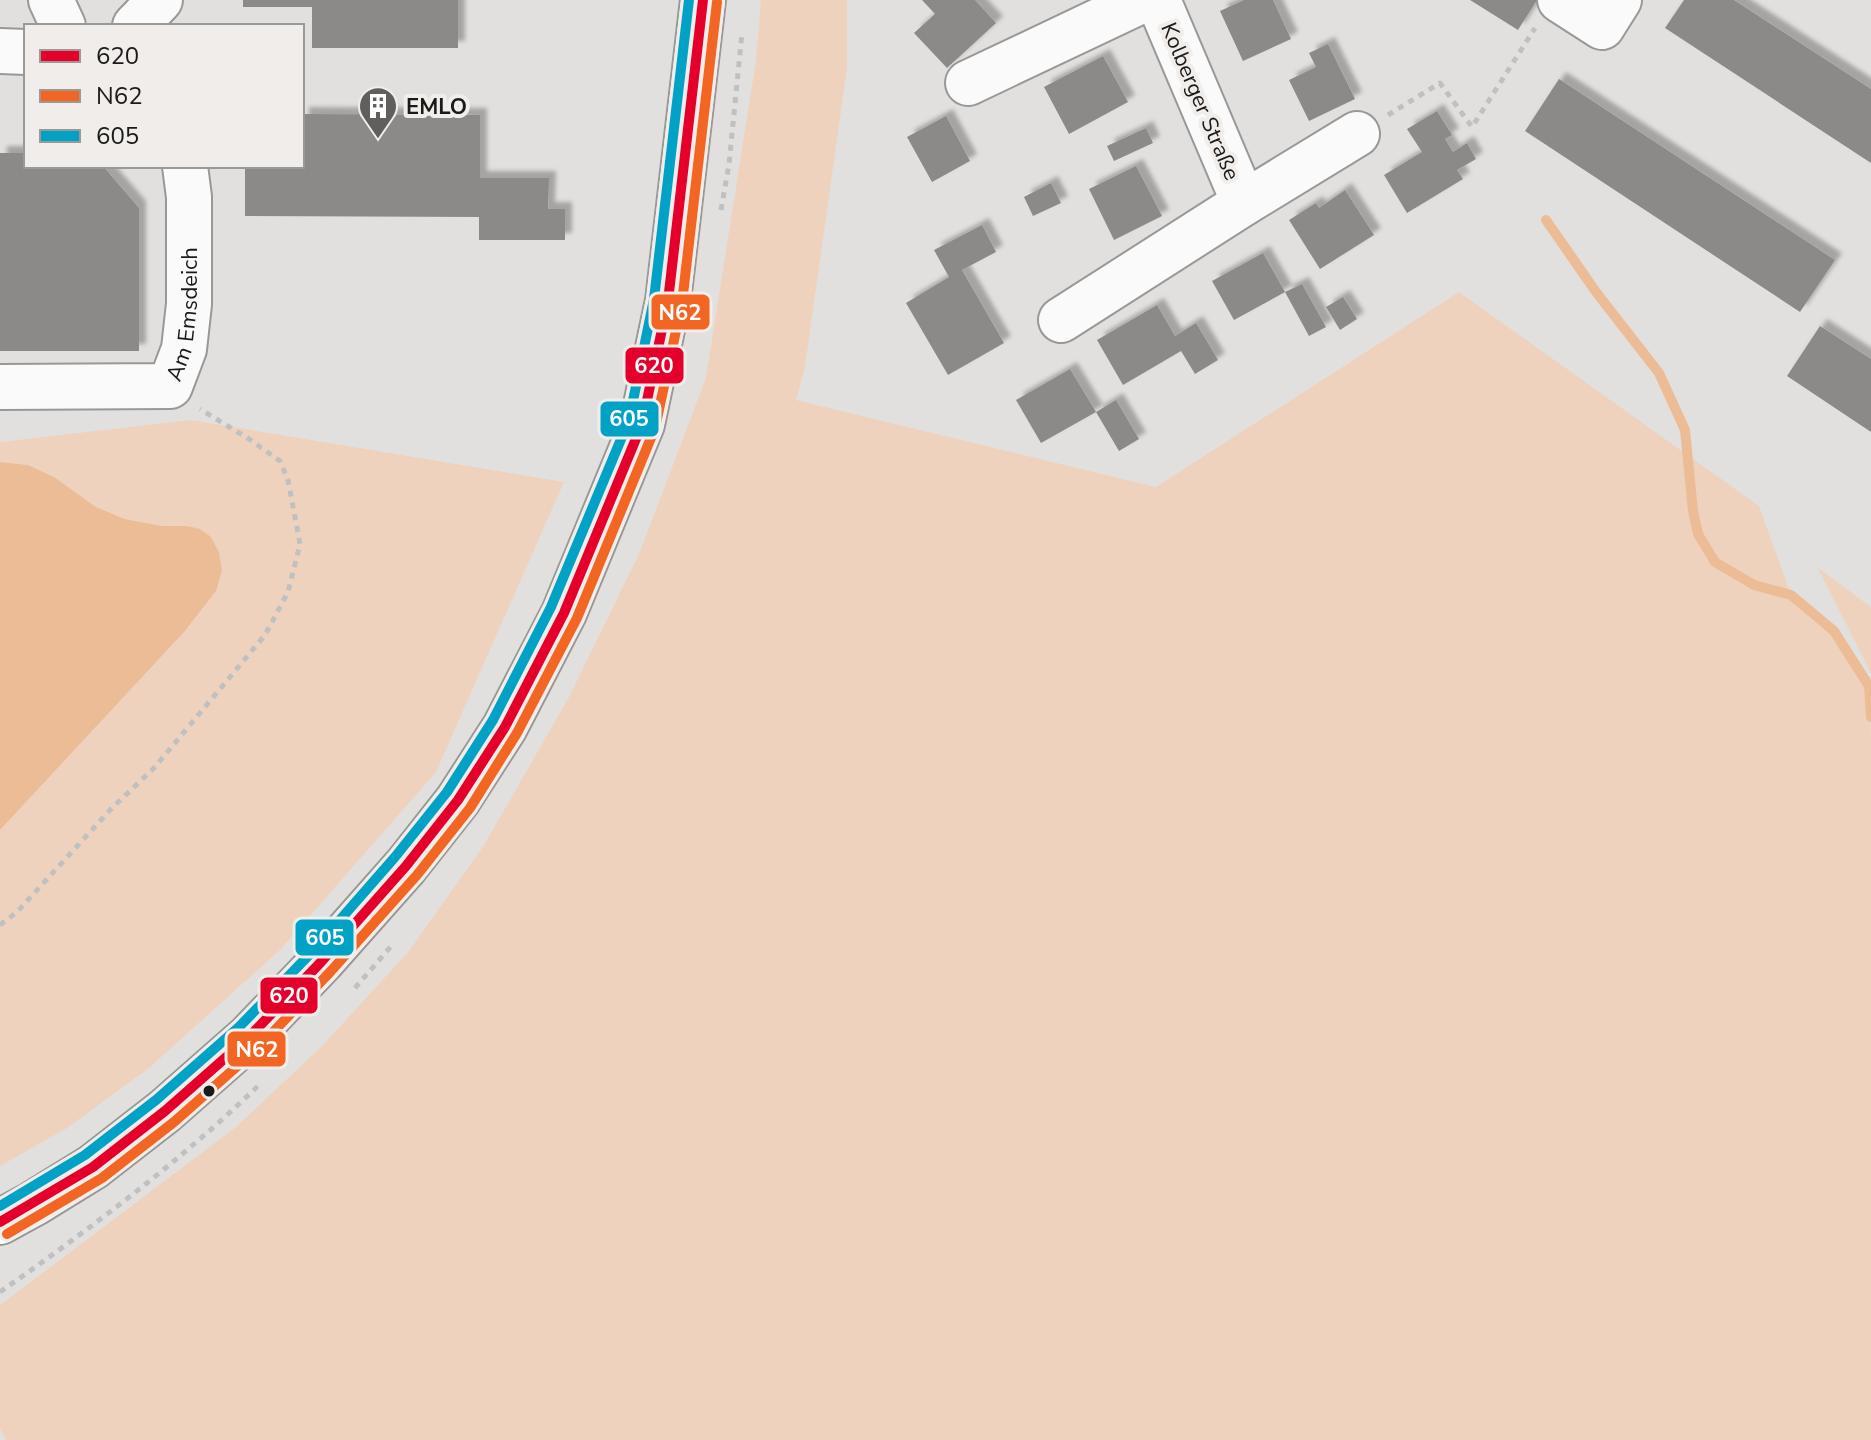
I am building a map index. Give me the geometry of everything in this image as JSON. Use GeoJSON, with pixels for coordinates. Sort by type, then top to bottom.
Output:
{"type":"FeatureCollection","features":[{"type":"Feature","properties":{"kind":"main road"},"geometry":{"type":"LineString","coordinates":[[51,0],[62,24]]}},
{"type":"Feature","properties":{"kind":"main road"},"geometry":{"type":"LineString","coordinates":[[0,1222],[93,1167],[165,1111],[249,1037],[406,866],[458,800],[505,727],[564,613],[642,424],[668,301],[703,0]]}},
{"type":"Feature","properties":{"kind":"main road","name":"Kolberger Straße"},"geometry":{"type":"LineString","coordinates":[[968,83],[1143,0]]}},
{"type":"Feature","properties":{"kind":"main road","name":"Kolberger Straße"},"geometry":{"type":"LineString","coordinates":[[1158,0],[1244,203]]}},
{"type":"Feature","properties":{"kind":"main road"},"geometry":{"type":"LineString","coordinates":[[1548,13],[1602,27],[1619,0]]}},
{"type":"Feature","properties":{"kind":"main road"},"geometry":{"type":"LineString","coordinates":[[0,51],[24,52]]}},
{"type":"Feature","properties":{"kind":"main road","name":"Kolberger Straße"},"geometry":{"type":"LineString","coordinates":[[1061,320],[1357,134]]}},
{"type":"Feature","properties":{"kind":"main road","name":"Am Emsdeich"},"geometry":{"type":"LineString","coordinates":[[0,387],[170,386],[184,349],[189,304],[189,197],[185,168]]}},
{"type":"Feature","properties":{"kind":"path"},"geometry":{"type":"LineString","coordinates":[[1357,134],[1440,83],[1472,127],[1548,13]]}},
{"type":"Feature","properties":{"kind":"path"},"geometry":{"type":"LineString","coordinates":[[0,925],[17,912],[111,809],[154,768],[265,635],[288,592],[300,544],[288,480],[280,461],[170,386]]}},
{"type":"Feature","properties":{"kind":"shaded area"},"geometry":{"type":"Polygon","coordinates":[[[761,0],[847,0],[847,68],[805,367],[796,400],[1156,487],[1459,292],[1759,506],[1791,595],[1834,631],[1869,686],[1871,1440],[6,1440],[0,1429],[0,1305],[236,1127],[323,1045],[409,951],[484,845],[569,697],[639,554],[706,378],[756,60],[761,0]]]}},
{"type":"Feature","properties":{"kind":"shaded area"},"geometry":{"type":"Polygon","coordinates":[[[191,420],[564,482],[436,772],[280,950],[149,1068],[67,1128],[0,1166],[0,830],[184,632],[222,571],[219,552],[211,537],[187,526],[161,526],[125,519],[96,507],[54,477],[28,465],[0,462],[0,442],[191,420]]]}},
{"type":"Feature","properties":{"kind":"shaded area"},"geometry":{"type":"Polygon","coordinates":[[[0,462],[28,465],[54,477],[96,507],[125,519],[200,529],[211,537],[219,552],[222,571],[216,591],[184,632],[0,830],[0,462]]]}},
{"type":"Feature","properties":{"kind":"shaded area"},"geometry":{"type":"Polygon","coordinates":[[[1817,567],[1871,607],[1871,673],[1817,567]]]}},
{"type":"Feature","properties":{"kind":"building"},"geometry":{"type":"Polygon","coordinates":[[[243,0],[458,0],[458,48],[312,48],[312,7],[243,7],[243,0]]]}},
{"type":"Feature","properties":{"kind":"building"},"geometry":{"type":"Polygon","coordinates":[[[922,0],[975,0],[996,23],[947,68],[914,33],[935,14],[922,0]]]}},
{"type":"Feature","properties":{"kind":"building"},"geometry":{"type":"Polygon","coordinates":[[[1244,0],[1273,0],[1291,39],[1243,61],[1220,11],[1244,0]]]}},
{"type":"Feature","properties":{"kind":"building"},"geometry":{"type":"Polygon","coordinates":[[[1470,0],[1537,0],[1518,30],[1470,0]]]}},
{"type":"Feature","properties":{"kind":"building"},"geometry":{"type":"Polygon","coordinates":[[[1684,0],[1734,0],[1871,89],[1871,163],[1665,28],[1684,0]]]}},
{"type":"Feature","properties":{"kind":"building"},"geometry":{"type":"Polygon","coordinates":[[[1328,44],[1355,99],[1309,121],[1289,80],[1316,67],[1309,53],[1328,44]]]}},
{"type":"Feature","properties":{"kind":"building"},"geometry":{"type":"Polygon","coordinates":[[[1103,56],[1128,102],[1069,134],[1044,87],[1103,56]]]}},
{"type":"Feature","properties":{"kind":"building"},"geometry":{"type":"Polygon","coordinates":[[[1559,79],[1835,260],[1800,312],[1525,131],[1559,79]]]}},
{"type":"Feature","properties":{"kind":"building"},"geometry":{"type":"Polygon","coordinates":[[[1437,111],[1452,135],[1445,139],[1453,152],[1467,143],[1476,159],[1457,170],[1463,179],[1407,213],[1384,175],[1422,152],[1407,129],[1437,111]]]}},
{"type":"Feature","properties":{"kind":"building","name":"EMLO"},"geometry":{"type":"Polygon","coordinates":[[[304,114],[480,115],[480,178],[549,178],[548,209],[565,209],[565,240],[479,240],[479,217],[245,216],[245,168],[304,168],[304,114]]]}},
{"type":"Feature","properties":{"kind":"building"},"geometry":{"type":"Polygon","coordinates":[[[946,116],[970,161],[932,182],[907,137],[946,116]]]}},
{"type":"Feature","properties":{"kind":"building"},"geometry":{"type":"Polygon","coordinates":[[[1146,128],[1153,143],[1114,161],[1107,146],[1146,128]]]}},
{"type":"Feature","properties":{"kind":"building"},"geometry":{"type":"Polygon","coordinates":[[[0,153],[24,153],[24,168],[105,168],[139,208],[139,351],[0,351],[0,153]]]}},
{"type":"Feature","properties":{"kind":"building"},"geometry":{"type":"Polygon","coordinates":[[[1136,166],[1162,216],[1114,240],[1089,189],[1136,166]]]}},
{"type":"Feature","properties":{"kind":"building"},"geometry":{"type":"Polygon","coordinates":[[[1051,183],[1061,203],[1033,216],[1024,197],[1051,183]]]}},
{"type":"Feature","properties":{"kind":"building"},"geometry":{"type":"Polygon","coordinates":[[[1345,190],[1374,235],[1320,269],[1289,220],[1316,203],[1319,208],[1345,190]]]}},
{"type":"Feature","properties":{"kind":"building"},"geometry":{"type":"Polygon","coordinates":[[[982,225],[996,252],[962,270],[1004,343],[948,375],[906,303],[949,277],[934,250],[982,225]]]}},
{"type":"Feature","properties":{"kind":"building"},"geometry":{"type":"Polygon","coordinates":[[[1263,253],[1285,292],[1234,320],[1212,281],[1263,253]]]}},
{"type":"Feature","properties":{"kind":"building"},"geometry":{"type":"Polygon","coordinates":[[[1302,284],[1326,327],[1309,336],[1285,292],[1302,284]]]}},
{"type":"Feature","properties":{"kind":"building"},"geometry":{"type":"Polygon","coordinates":[[[1343,297],[1357,319],[1340,330],[1326,307],[1343,297]]]}},
{"type":"Feature","properties":{"kind":"building"},"geometry":{"type":"Polygon","coordinates":[[[1157,305],[1175,336],[1196,323],[1218,360],[1195,374],[1181,351],[1123,385],[1097,340],[1157,305]]]}},
{"type":"Feature","properties":{"kind":"building"},"geometry":{"type":"Polygon","coordinates":[[[1820,326],[1871,359],[1871,432],[1787,376],[1820,326]]]}},
{"type":"Feature","properties":{"kind":"building"},"geometry":{"type":"Polygon","coordinates":[[[1070,369],[1096,412],[1041,443],[1016,400],[1070,369]]]}},
{"type":"Feature","properties":{"kind":"building"},"geometry":{"type":"Polygon","coordinates":[[[1116,400],[1139,439],[1119,451],[1096,412],[1116,400]]]}},
{"type":"Feature","properties":{"kind":"waterway"},"geometry":{"type":"LineString","coordinates":[[1546,220],[1596,292],[1659,373],[1685,430],[1698,534],[1715,562],[1754,585],[1791,595],[1834,631],[1869,686],[1871,717]]}},
{"type":"Feature","properties":{"kind":"transit line","name":"605"},"geometry":{"type":"LineString","coordinates":[[0,1206],[85,1155],[156,1100],[239,1027],[311,953],[395,857],[447,792],[493,720],[551,607],[629,420],[654,299],[689,0]]}},
{"type":"Feature","properties":{"kind":"transit line","name":"620"},"geometry":{"type":"LineString","coordinates":[[0,1222],[93,1167],[165,1111],[249,1037],[406,866],[458,800],[505,727],[564,613],[642,424],[668,301],[703,0]]}},
{"type":"Feature","properties":{"kind":"transit line","name":"N62"},"geometry":{"type":"LineString","coordinates":[[7,1234],[102,1178],[174,1122],[259,1047],[417,875],[470,808],[517,733],[577,618],[655,428],[682,303],[717,2]]}},
{"type":"Feature","properties":{"kind":"place","name":"EMLO"},"geometry":{"type":"Point","coordinates":[378,140]}}]}
